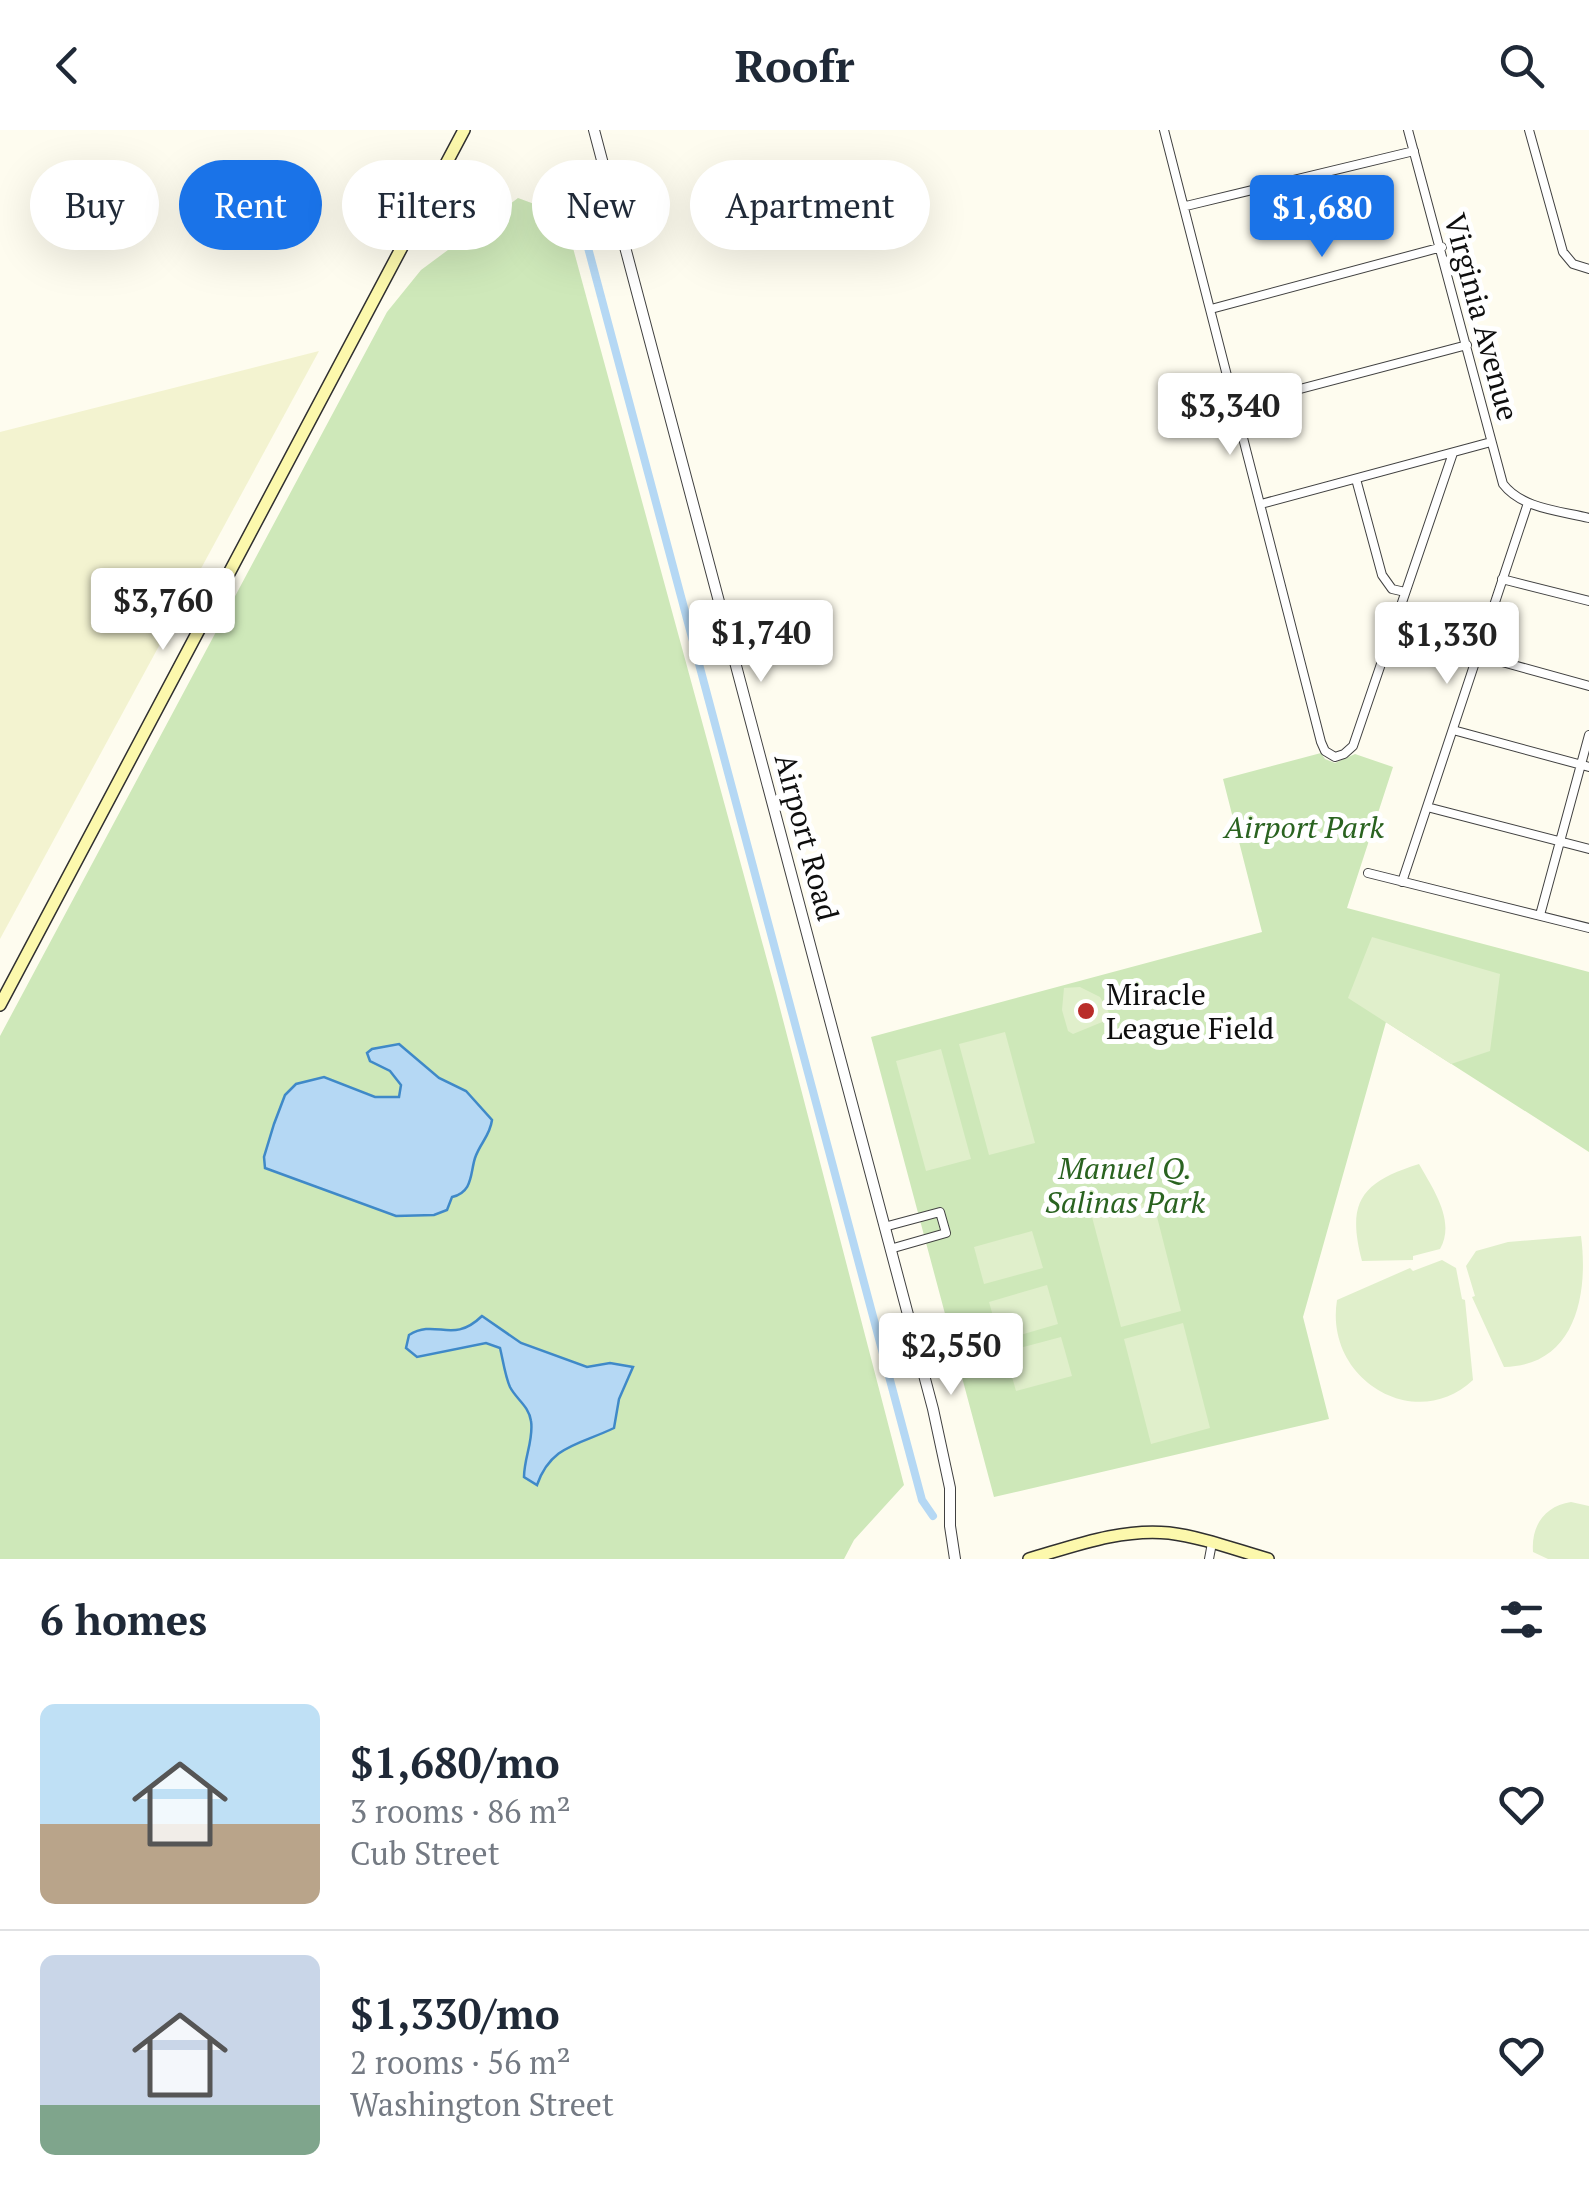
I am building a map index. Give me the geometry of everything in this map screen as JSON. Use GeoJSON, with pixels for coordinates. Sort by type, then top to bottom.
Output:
{"type":"FeatureCollection","features":[{"type":"Feature","properties":{"kind":"main road"},"geometry":{"type":"LineString","coordinates":[[0,1005],[448,159],[467,130]]}},
{"type":"Feature","properties":{"kind":"main road"},"geometry":{"type":"LineString","coordinates":[[1030,1559],[1126,1534],[1170,1533],[1268,1559]]}},
{"type":"Feature","properties":{"kind":"street","name":"Airport Road"},"geometry":{"type":"LineString","coordinates":[[594,130],[945,1458],[955,1559]]}},
{"type":"Feature","properties":{"kind":"street"},"geometry":{"type":"LineString","coordinates":[[1164,130],[1321,742],[1335,756],[1353,746],[1453,454]]}},
{"type":"Feature","properties":{"kind":"street","name":"Virginia Avenue"},"geometry":{"type":"LineString","coordinates":[[1408,130],[1503,484],[1528,503]]}},
{"type":"Feature","properties":{"kind":"street"},"geometry":{"type":"LineString","coordinates":[[1529,130],[1562,252],[1574,264],[1589,269]]}},
{"type":"Feature","properties":{"kind":"street"},"geometry":{"type":"LineString","coordinates":[[1186,206],[1414,151]]}},
{"type":"Feature","properties":{"kind":"street"},"geometry":{"type":"LineString","coordinates":[[1211,309],[1442,247]]}},
{"type":"Feature","properties":{"kind":"street"},"geometry":{"type":"LineString","coordinates":[[1235,406],[1467,345]]}},
{"type":"Feature","properties":{"kind":"street"},"geometry":{"type":"LineString","coordinates":[[1261,504],[1491,442]]}},
{"type":"Feature","properties":{"kind":"street"},"geometry":{"type":"LineString","coordinates":[[1432,459],[1441,466],[1446,478]]}},
{"type":"Feature","properties":{"kind":"street"},"geometry":{"type":"LineString","coordinates":[[1356,479],[1382,576],[1392,589],[1405,592]]}},
{"type":"Feature","properties":{"kind":"street"},"geometry":{"type":"LineString","coordinates":[[1402,882],[1528,503],[1589,518]]}},
{"type":"Feature","properties":{"kind":"street"},"geometry":{"type":"LineString","coordinates":[[1502,579],[1589,601]]}},
{"type":"Feature","properties":{"kind":"street"},"geometry":{"type":"LineString","coordinates":[[1477,655],[1589,686]]}},
{"type":"Feature","properties":{"kind":"street"},"geometry":{"type":"LineString","coordinates":[[1452,730],[1585,766]]}},
{"type":"Feature","properties":{"kind":"street"},"geometry":{"type":"LineString","coordinates":[[1540,915],[1585,766],[1589,735]]}},
{"type":"Feature","properties":{"kind":"street"},"geometry":{"type":"LineString","coordinates":[[1427,807],[1589,849]]}},
{"type":"Feature","properties":{"kind":"street"},"geometry":{"type":"LineString","coordinates":[[1368,874],[1589,928]]}},
{"type":"Feature","properties":{"kind":"street"},"geometry":{"type":"LineString","coordinates":[[884,1227],[940,1212],[946,1234],[890,1249]]}},
{"type":"Feature","properties":{"kind":"street"},"geometry":{"type":"LineString","coordinates":[[1209,1559],[1212,1544]]}},
{"type":"Feature","properties":{"kind":"green space"},"geometry":{"type":"Polygon","coordinates":[[[518,198],[532,203],[532,250],[574,250],[776,993],[904,1485],[854,1540],[844,1559],[0,1559],[0,1036],[387,312],[421,270],[448,250],[512,250],[512,202],[518,198]]]}},
{"type":"Feature","properties":{"kind":"green space"},"geometry":{"type":"Polygon","coordinates":[[[319,351],[0,939],[0,432],[319,351]]]}},
{"type":"Feature","properties":{"kind":"green space","name":"Manuel Q. Salinas Park"},"geometry":{"type":"Polygon","coordinates":[[[1321,753],[1335,763],[1355,754],[1393,767],[1347,908],[1589,972],[1589,1152],[1386,1022],[1303,1317],[1329,1419],[994,1497],[871,1037],[1262,932],[1223,779],[1321,753]]]}},
{"type":"Feature","properties":{"kind":"green space"},"geometry":{"type":"Polygon","coordinates":[[[1372,937],[1500,974],[1490,1051],[1451,1064],[1348,998],[1372,937]]]}},
{"type":"Feature","properties":{"kind":"green space","name":"Miracle League Field"},"geometry":{"type":"Polygon","coordinates":[[[1080,987],[1100,997],[1112,1018],[1073,1034],[1068,1031],[1062,1010],[1064,988],[1080,987]]]}},
{"type":"Feature","properties":{"kind":"green space"},"geometry":{"type":"Polygon","coordinates":[[[1005,1032],[1035,1143],[989,1155],[959,1044],[1005,1032]]]}},
{"type":"Feature","properties":{"kind":"green space"},"geometry":{"type":"Polygon","coordinates":[[[941,1049],[971,1159],[926,1171],[896,1061],[941,1049]]]}},
{"type":"Feature","properties":{"kind":"green space"},"geometry":{"type":"Polygon","coordinates":[[[1419,1164],[1444,1216],[1440,1249],[1413,1256],[1413,1260],[1362,1261],[1356,1223],[1363,1197],[1384,1178],[1419,1164]]]}},
{"type":"Feature","properties":{"kind":"green space"},"geometry":{"type":"Polygon","coordinates":[[[1153,1201],[1181,1311],[1121,1327],[1092,1217],[1153,1201]]]}},
{"type":"Feature","properties":{"kind":"green space"},"geometry":{"type":"Polygon","coordinates":[[[1032,1231],[1043,1268],[984,1284],[974,1247],[1032,1231]]]}},
{"type":"Feature","properties":{"kind":"green space"},"geometry":{"type":"Polygon","coordinates":[[[1581,1236],[1582,1282],[1572,1324],[1547,1355],[1528,1364],[1504,1367],[1472,1297],[1475,1296],[1466,1266],[1476,1251],[1508,1242],[1581,1236]]]}},
{"type":"Feature","properties":{"kind":"green space"},"geometry":{"type":"Polygon","coordinates":[[[1442,1260],[1456,1268],[1465,1300],[1473,1380],[1450,1395],[1426,1402],[1401,1400],[1359,1375],[1345,1354],[1337,1329],[1337,1300],[1410,1268],[1413,1271],[1442,1260]]]}},
{"type":"Feature","properties":{"kind":"green space"},"geometry":{"type":"Polygon","coordinates":[[[1047,1285],[1058,1324],[1000,1341],[989,1302],[1047,1285]]]}},
{"type":"Feature","properties":{"kind":"green space"},"geometry":{"type":"Polygon","coordinates":[[[1183,1323],[1210,1428],[1151,1444],[1124,1339],[1183,1323]]]}},
{"type":"Feature","properties":{"kind":"green space"},"geometry":{"type":"Polygon","coordinates":[[[1061,1337],[1072,1376],[1016,1391],[1005,1352],[1061,1337]]]}},
{"type":"Feature","properties":{"kind":"green space"},"geometry":{"type":"Polygon","coordinates":[[[1571,1502],[1589,1506],[1589,1559],[1548,1559],[1533,1552],[1534,1533],[1541,1518],[1571,1502]]]}},
{"type":"Feature","properties":{"kind":"water"},"geometry":{"type":"Polygon","coordinates":[[[399,1044],[439,1078],[466,1091],[492,1120],[467,1187],[452,1197],[447,1210],[434,1215],[396,1216],[265,1168],[264,1157],[274,1124],[285,1095],[296,1084],[324,1077],[375,1097],[399,1097],[401,1085],[390,1071],[370,1061],[367,1053],[399,1044]]]}},
{"type":"Feature","properties":{"kind":"water"},"geometry":{"type":"Polygon","coordinates":[[[482,1316],[521,1343],[587,1367],[610,1363],[633,1367],[619,1399],[614,1428],[558,1454],[537,1485],[524,1477],[532,1428],[530,1416],[510,1387],[500,1348],[486,1343],[417,1357],[406,1348],[409,1335],[419,1330],[462,1329],[482,1316]]]}},
{"type":"Feature","properties":{"kind":"waterway"},"geometry":{"type":"LineString","coordinates":[[589,250],[922,1500],[933,1516]]}},
{"type":"Feature","properties":{"kind":"place","name":"Miracle League Field"},"geometry":{"type":"Point","coordinates":[1086,1011]}},
{"type":"Feature","properties":{"kind":"park label","name":"Airport Park"},"geometry":{"type":"Point","coordinates":[1304,827]}}]}
